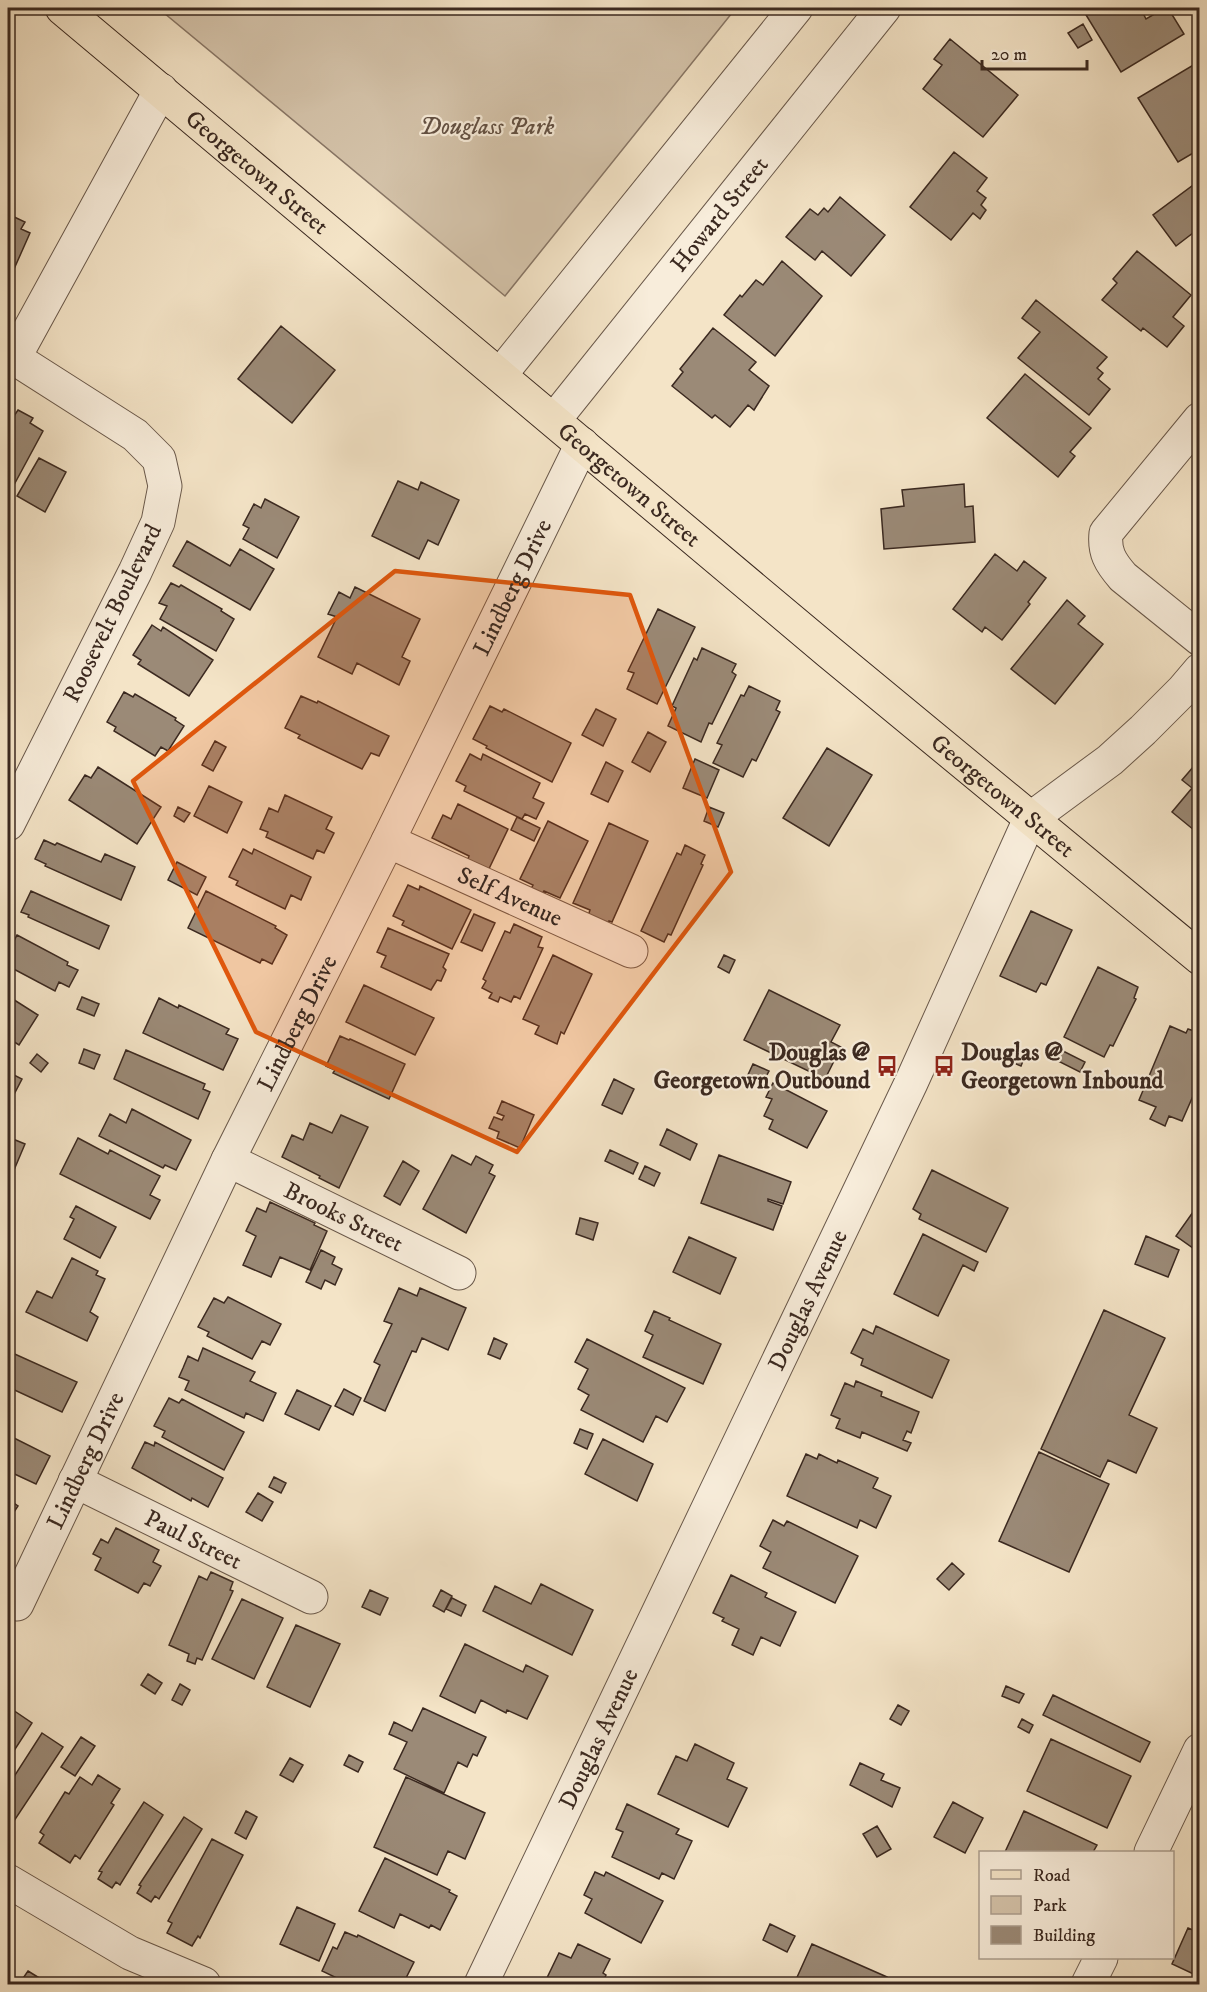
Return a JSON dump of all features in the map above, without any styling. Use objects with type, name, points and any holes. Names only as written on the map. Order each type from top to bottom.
[{"type":"main road","name":"Georgetown Street","points":[[62,8],[1030,819],[1200,958]]},
{"type":"street","points":[[500,375],[796,8]]},
{"type":"street","name":"Howard Street","points":[[554,420],[884,8]]},
{"type":"street","name":"Roosevelt Boulevard","points":[[8,824],[149,542],[158,522],[165,486],[159,459],[135,435],[11,356],[161,90]]},
{"type":"street","points":[[1200,419],[1106,532],[1105,546],[1113,566],[1123,577],[1200,639]]},
{"type":"street","name":"Lindberg Drive","points":[[17,1604],[228,1160],[388,841],[582,444]]},
{"type":"street","name":"Douglas Avenue","points":[[481,1984],[911,1083],[1030,819],[1110,760],[1183,690],[1200,670]]},
{"type":"street","name":"Self Avenue","points":[[388,841],[631,951]]},
{"type":"street","name":"Brooks Street","points":[[228,1160],[459,1273]]},
{"type":"street","name":"Paul Street","points":[[75,1481],[311,1597]]},
{"type":"street","points":[[1151,1851],[1200,1750]]},
{"type":"street","points":[[8,1881],[130,1953],[204,1984]]},
{"type":"street","points":[[1088,1984],[1100,1959]]},
{"type":"highlighted area","points":[[395,571],[630,595],[731,872],[517,1152],[256,1032],[133,781]]},
{"type":"green space","name":"Douglass Park","points":[[158,8],[736,8],[505,296]]},
{"type":"building","points":[[1087,8],[1155,8],[1144,15],[1146,19],[1168,8],[1184,34],[1121,72],[1083,10]]},
{"type":"building","points":[[1083,24],[1092,40],[1078,48],[1068,33]]},
{"type":"building","points":[[950,39],[1018,95],[983,137],[923,89],[942,65],[934,59]]},
{"type":"building","points":[[1195,64],[1200,72],[1200,149],[1178,162],[1138,98]]},
{"type":"building","points":[[954,152],[987,178],[977,191],[986,198],[981,205],[986,210],[980,219],[973,213],[951,240],[910,207]]},
{"type":"building","points":[[1200,180],[1200,241],[1193,233],[1176,246],[1153,215]]},
{"type":"building","points":[[840,197],[885,235],[851,276],[822,251],[815,260],[786,237],[810,209],[818,215],[824,208],[828,212]]},
{"type":"building","points":[[8,214],[25,222],[21,229],[30,233],[10,278],[8,277]]},
{"type":"building","points":[[1137,251],[1191,295],[1173,317],[1184,326],[1167,347],[1143,328],[1141,331],[1102,300],[1117,283],[1113,279]]},
{"type":"building","points":[[782,261],[822,296],[775,356],[724,315],[756,280],[763,285]]},
{"type":"building","points":[[1036,300],[1107,357],[1097,368],[1103,373],[1098,379],[1110,389],[1089,415],[1018,358],[1040,332],[1022,318]]},
{"type":"building","points":[[281,326],[335,370],[292,423],[238,379]]},
{"type":"building","points":[[713,328],[756,362],[749,370],[769,386],[754,410],[748,405],[730,427],[715,415],[712,418],[672,386],[683,372],[680,369]]},
{"type":"building","points":[[1025,374],[1091,428],[1070,452],[1075,456],[1058,477],[987,418]]},
{"type":"building","points":[[18,410],[33,418],[30,423],[43,431],[8,496],[8,413],[14,416]]},
{"type":"building","points":[[39,458],[66,472],[45,512],[17,496]]},
{"type":"building","points":[[398,481],[418,490],[421,482],[459,500],[438,545],[428,540],[419,559],[372,536]]},
{"type":"building","points":[[964,484],[965,507],[973,506],[975,542],[884,549],[881,509],[904,506],[902,490]]},
{"type":"building","points":[[265,499],[299,517],[277,558],[243,539],[249,528],[243,525],[254,504],[261,508]]},
{"type":"building","points":[[187,541],[230,566],[240,549],[274,569],[250,610],[173,566]]},
{"type":"building","points":[[995,554],[1017,571],[1024,561],[1046,578],[1028,602],[1030,604],[1002,640],[985,627],[982,632],[953,609]]},
{"type":"building","points":[[171,583],[179,587],[181,585],[222,609],[221,611],[234,619],[216,651],[160,619],[167,606],[159,603]]},
{"type":"building","points":[[355,587],[420,619],[402,657],[410,661],[399,685],[357,663],[352,674],[318,657],[337,617],[328,614],[339,592],[350,598]]},
{"type":"building","points":[[1067,600],[1085,616],[1078,624],[1103,644],[1055,704],[1011,669]]},
{"type":"building","points":[[658,609],[695,627],[657,704],[627,689],[634,673],[628,671]]},
{"type":"building","points":[[152,625],[161,631],[163,627],[213,660],[189,696],[138,664],[141,660],[133,655]]},
{"type":"building","points":[[702,648],[736,664],[732,672],[736,675],[701,742],[668,726],[676,708],[672,706],[694,658],[697,660]]},
{"type":"building","points":[[749,686],[780,701],[776,710],[780,712],[756,761],[752,759],[743,777],[713,763],[722,745],[717,743],[741,695],[744,696]]},
{"type":"building","points":[[124,692],[133,697],[135,694],[176,718],[175,720],[184,726],[168,751],[161,747],[155,756],[114,731],[116,727],[107,722]]},
{"type":"building","points":[[301,696],[317,703],[318,701],[389,736],[379,756],[371,753],[362,769],[298,738],[300,735],[285,728]]},
{"type":"building","points":[[490,706],[502,712],[504,709],[571,743],[552,782],[473,739]]},
{"type":"building","points":[[596,709],[616,719],[603,746],[582,735]]},
{"type":"building","points":[[648,732],[666,742],[650,772],[632,762]]},
{"type":"building","points":[[215,741],[226,747],[213,771],[202,765]]},
{"type":"building","points":[[827,748],[872,775],[829,846],[783,818]]},
{"type":"building","points":[[470,754],[481,760],[483,754],[540,783],[533,798],[544,803],[536,819],[525,814],[522,819],[464,791],[466,786],[456,781]]},
{"type":"building","points":[[695,759],[719,770],[707,798],[683,788]]},
{"type":"building","points":[[1200,759],[1200,835],[1172,812],[1192,788],[1182,780]]},
{"type":"building","points":[[606,762],[623,771],[608,802],[591,794]]},
{"type":"building","points":[[98,767],[161,807],[137,844],[69,800],[85,775],[91,778]]},
{"type":"building","points":[[209,786],[242,802],[227,833],[194,816]]},
{"type":"building","points":[[285,795],[332,817],[326,829],[334,833],[324,853],[317,850],[313,859],[266,837],[268,832],[260,829],[269,808],[278,812]]},
{"type":"building","points":[[458,804],[508,829],[486,875],[466,865],[469,856],[432,838],[443,815],[451,819]]},
{"type":"building","points":[[178,807],[190,813],[184,822],[174,816]]},
{"type":"building","points":[[709,807],[724,813],[718,827],[704,821]]},
{"type":"building","points":[[517,817],[540,828],[534,841],[511,830]]},
{"type":"building","points":[[548,821],[588,841],[560,898],[544,891],[542,894],[531,889],[533,885],[520,879]]},
{"type":"building","points":[[609,823],[648,841],[612,922],[609,921],[606,927],[587,919],[590,910],[573,903]]},
{"type":"building","points":[[44,840],[55,845],[57,843],[101,862],[105,854],[135,867],[121,900],[45,866],[46,864],[35,859]]},
{"type":"building","points":[[685,845],[705,855],[701,864],[703,865],[671,935],[668,934],[664,942],[641,931],[677,853],[681,855]]},
{"type":"building","points":[[243,849],[252,854],[254,849],[311,877],[301,900],[291,895],[285,909],[236,885],[238,881],[229,877]]},
{"type":"building","points":[[177,862],[206,877],[197,895],[168,880]]},
{"type":"building","points":[[408,885],[419,890],[420,886],[471,910],[452,949],[402,925],[404,921],[393,916]]},
{"type":"building","points":[[31,891],[109,926],[99,949],[21,912]]},
{"type":"building","points":[[206,891],[276,926],[275,928],[287,935],[272,964],[262,959],[260,963],[188,928]]},
{"type":"building","points":[[1031,911],[1072,930],[1046,985],[1041,983],[1036,992],[1000,976]]},
{"type":"building","points":[[474,914],[495,923],[482,951],[461,942]]},
{"type":"building","points":[[514,924],[542,937],[538,947],[543,948],[520,999],[514,996],[511,1002],[500,997],[498,1002],[489,998],[492,993],[482,988],[486,981],[483,979],[505,931],[510,933]]},
{"type":"building","points":[[388,928],[449,954],[443,967],[446,970],[441,981],[437,980],[431,990],[381,967],[386,956],[377,952]]},
{"type":"building","points":[[17,935],[68,962],[67,965],[78,970],[69,987],[59,982],[55,991],[8,966],[8,953]]},
{"type":"building","points":[[553,955],[592,974],[557,1044],[535,1034],[539,1026],[523,1019]]},
{"type":"building","points":[[724,955],[735,960],[729,973],[718,967]]},
{"type":"building","points":[[1098,967],[1138,987],[1134,998],[1136,999],[1113,1046],[1110,1045],[1104,1057],[1064,1037]]},
{"type":"building","points":[[364,985],[434,1018],[415,1055],[346,1022]]},
{"type":"building","points":[[769,990],[840,1025],[831,1042],[841,1047],[825,1079],[744,1040]]},
{"type":"building","points":[[8,996],[38,1015],[19,1045],[8,1038]]},
{"type":"building","points":[[82,997],[99,1004],[94,1016],[77,1009]]},
{"type":"building","points":[[159,998],[229,1029],[226,1034],[238,1039],[223,1070],[143,1033]]},
{"type":"building","points":[[1170,1026],[1186,1033],[1188,1029],[1200,1033],[1200,1080],[1182,1121],[1169,1116],[1165,1126],[1150,1119],[1156,1107],[1139,1100]]},
{"type":"building","points":[[340,1036],[405,1064],[389,1099],[333,1073],[335,1070],[326,1066]]},
{"type":"building","points":[[84,1049],[100,1055],[94,1069],[79,1063]]},
{"type":"building","points":[[126,1050],[205,1084],[203,1089],[210,1092],[198,1119],[114,1079]]},
{"type":"building","points":[[1009,1050],[1025,1056],[1021,1066],[1006,1060]]},
{"type":"building","points":[[1061,1050],[1085,1062],[1080,1072],[1056,1060]]},
{"type":"building","points":[[37,1054],[48,1063],[41,1072],[30,1063]]},
{"type":"building","points":[[753,1064],[769,1071],[762,1084],[747,1077]]},
{"type":"building","points":[[8,1072],[22,1079],[8,1106]]},
{"type":"building","points":[[614,1079],[634,1089],[622,1114],[602,1105]]},
{"type":"building","points":[[773,1083],[827,1111],[807,1148],[769,1129],[773,1120],[764,1116],[772,1099],[766,1097]]},
{"type":"building","points":[[502,1101],[534,1115],[520,1148],[497,1138],[499,1132],[489,1128],[494,1117],[502,1120],[504,1116],[497,1113]]},
{"type":"building","points":[[132,1109],[191,1140],[176,1170],[165,1165],[163,1168],[99,1136],[110,1114],[126,1123]]},
{"type":"building","points":[[341,1115],[368,1127],[339,1188],[282,1157],[292,1135],[303,1140],[310,1123],[332,1133]]},
{"type":"building","points":[[667,1129],[697,1144],[690,1160],[660,1145]]},
{"type":"building","points":[[8,1137],[25,1144],[14,1170],[8,1167]]},
{"type":"building","points":[[78,1138],[108,1154],[110,1150],[160,1176],[150,1195],[160,1200],[150,1219],[60,1174]]},
{"type":"building","points":[[610,1150],[638,1163],[633,1174],[605,1161]]},
{"type":"building","points":[[452,1155],[471,1165],[476,1156],[493,1165],[489,1173],[495,1176],[466,1233],[423,1209]]},
{"type":"building","points":[[719,1155],[791,1182],[783,1204],[768,1199],[782,1206],[773,1230],[701,1203]]},
{"type":"building","points":[[403,1161],[419,1171],[400,1205],[384,1196]]},
{"type":"building","points":[[645,1166],[660,1173],[654,1186],[639,1179]]},
{"type":"building","points":[[932,1170],[1008,1208],[986,1252],[919,1219],[921,1214],[913,1209]]},
{"type":"building","points":[[270,1202],[327,1231],[310,1270],[280,1257],[271,1277],[243,1265],[256,1236],[246,1231],[257,1208],[266,1212]]},
{"type":"building","points":[[1198,1205],[1200,1206],[1200,1253],[1176,1236]]},
{"type":"building","points":[[76,1206],[116,1227],[100,1258],[64,1239],[74,1219],[70,1217]]},
{"type":"building","points":[[580,1218],[598,1223],[593,1240],[576,1234]]},
{"type":"building","points":[[923,1234],[978,1262],[974,1271],[963,1265],[938,1316],[894,1294]]},
{"type":"building","points":[[1146,1236],[1179,1250],[1168,1277],[1135,1264]]},
{"type":"building","points":[[689,1237],[736,1258],[720,1294],[673,1272]]},
{"type":"building","points":[[321,1250],[335,1257],[332,1264],[342,1269],[335,1285],[325,1280],[321,1289],[306,1282]]},
{"type":"building","points":[[72,1258],[98,1271],[96,1275],[105,1279],[90,1312],[98,1317],[87,1341],[26,1312],[37,1291],[52,1298]]},
{"type":"building","points":[[399,1288],[417,1296],[420,1288],[466,1308],[448,1350],[422,1338],[416,1352],[412,1351],[385,1411],[364,1401],[380,1365],[374,1362],[392,1324],[384,1321]]},
{"type":"building","points":[[228,1297],[281,1324],[270,1345],[262,1341],[252,1359],[207,1336],[209,1332],[198,1327],[214,1298],[224,1303]]},
{"type":"building","points":[[1104,1310],[1165,1338],[1129,1415],[1157,1428],[1136,1473],[1108,1460],[1100,1477],[1041,1449]]},
{"type":"building","points":[[654,1311],[721,1344],[703,1384],[643,1357],[653,1335],[645,1331]]},
{"type":"building","points":[[876,1326],[949,1360],[932,1398],[861,1365],[863,1359],[851,1353],[863,1329],[873,1334]]},
{"type":"building","points":[[494,1338],[507,1344],[500,1359],[488,1354]]},
{"type":"building","points":[[587,1339],[685,1388],[667,1422],[656,1416],[643,1442],[581,1410],[589,1395],[578,1389],[588,1369],[575,1362]]},
{"type":"building","points":[[203,1348],[255,1372],[250,1381],[276,1393],[263,1421],[246,1413],[244,1418],[185,1390],[189,1381],[179,1377],[188,1356],[198,1361]]},
{"type":"building","points":[[8,1351],[77,1382],[62,1412],[8,1387]]},
{"type":"building","points":[[856,1381],[882,1392],[881,1396],[919,1412],[911,1433],[907,1431],[903,1440],[911,1443],[907,1451],[862,1432],[860,1438],[836,1428],[840,1419],[831,1415],[845,1383],[854,1387]]},
{"type":"building","points":[[344,1389],[361,1398],[353,1415],[335,1406]]},
{"type":"building","points":[[297,1390],[331,1406],[319,1430],[285,1414]]},
{"type":"building","points":[[169,1398],[179,1403],[182,1399],[244,1432],[224,1470],[162,1437],[165,1431],[154,1426]]},
{"type":"building","points":[[580,1429],[593,1434],[587,1449],[574,1443]]},
{"type":"building","points":[[8,1435],[50,1456],[36,1484],[8,1471]]},
{"type":"building","points":[[603,1439],[653,1464],[637,1501],[585,1474]]},
{"type":"building","points":[[145,1442],[154,1446],[155,1442],[223,1478],[208,1507],[192,1498],[191,1501],[132,1468]]},
{"type":"building","points":[[1039,1452],[1109,1484],[1069,1572],[999,1541]]},
{"type":"building","points":[[806,1454],[817,1459],[819,1454],[837,1463],[838,1460],[878,1478],[873,1488],[891,1496],[876,1528],[860,1520],[857,1528],[787,1496]]},
{"type":"building","points":[[274,1477],[286,1483],[281,1493],[269,1487]]},
{"type":"building","points":[[258,1493],[273,1502],[262,1521],[246,1512]]},
{"type":"building","points":[[8,1499],[18,1506],[10,1518],[14,1521],[8,1532]]},
{"type":"building","points":[[773,1520],[784,1526],[787,1521],[858,1556],[835,1603],[763,1568],[771,1552],[760,1546]]},
{"type":"building","points":[[116,1528],[159,1550],[153,1562],[161,1566],[150,1586],[144,1583],[138,1593],[95,1570],[101,1558],[93,1554],[101,1539],[108,1543]]},
{"type":"building","points":[[952,1563],[964,1574],[949,1590],[937,1579]]},
{"type":"building","points":[[211,1572],[233,1582],[230,1590],[233,1591],[202,1660],[197,1658],[195,1664],[187,1661],[189,1654],[169,1645],[199,1576],[207,1580]]},
{"type":"building","points":[[731,1575],[767,1593],[765,1597],[796,1612],[780,1646],[761,1637],[753,1655],[732,1645],[739,1629],[722,1621],[724,1618],[713,1613]]},
{"type":"building","points":[[541,1584],[593,1610],[572,1655],[483,1611],[495,1586],[531,1604]]},
{"type":"building","points":[[370,1590],[388,1598],[380,1615],[362,1607]]},
{"type":"building","points":[[441,1590],[452,1596],[444,1612],[433,1606]]},
{"type":"building","points":[[452,1598],[466,1605],[461,1616],[446,1609]]},
{"type":"building","points":[[242,1599],[283,1618],[254,1679],[212,1659]]},
{"type":"building","points":[[296,1625],[340,1644],[310,1707],[267,1687]]},
{"type":"building","points":[[465,1644],[523,1672],[526,1665],[548,1676],[527,1719],[507,1710],[506,1713],[481,1700],[475,1713],[440,1696]]},
{"type":"building","points":[[148,1674],[162,1683],[155,1694],[141,1685]]},
{"type":"building","points":[[180,1684],[190,1690],[182,1705],[172,1700]]},
{"type":"building","points":[[1006,1686],[1024,1694],[1019,1703],[1002,1696]]},
{"type":"building","points":[[1053,1695],[1150,1742],[1140,1762],[1043,1715]]},
{"type":"building","points":[[898,1705],[909,1711],[901,1725],[890,1719]]},
{"type":"building","points":[[10,1708],[32,1723],[8,1760],[8,1711]]},
{"type":"building","points":[[423,1708],[486,1737],[477,1756],[473,1754],[467,1767],[458,1762],[444,1793],[394,1769],[407,1742],[389,1734],[394,1722],[412,1731]]},
{"type":"building","points":[[1022,1719],[1033,1725],[1029,1733],[1018,1727]]},
{"type":"building","points":[[42,1733],[63,1747],[12,1824],[8,1821],[8,1786]]},
{"type":"building","points":[[81,1737],[95,1746],[75,1776],[61,1767]]},
{"type":"building","points":[[1051,1739],[1131,1776],[1107,1828],[1027,1791]]},
{"type":"building","points":[[695,1744],[734,1763],[727,1779],[747,1788],[728,1827],[658,1794],[676,1756],[687,1761]]},
{"type":"building","points":[[349,1755],[363,1762],[358,1772],[344,1765]]},
{"type":"building","points":[[290,1758],[303,1765],[293,1782],[280,1775]]},
{"type":"building","points":[[860,1763],[884,1774],[881,1780],[900,1788],[892,1807],[850,1785]]},
{"type":"building","points":[[98,1775],[120,1789],[111,1803],[114,1805],[80,1859],[75,1855],[70,1863],[39,1843],[44,1835],[40,1832],[65,1792],[69,1794],[80,1777],[92,1785]]},
{"type":"building","points":[[406,1777],[485,1813],[465,1859],[448,1851],[437,1875],[374,1847]]},
{"type":"building","points":[[144,1802],[163,1815],[120,1885],[116,1882],[112,1888],[98,1879],[102,1872],[99,1871]]},
{"type":"building","points":[[953,1802],[983,1818],[965,1853],[934,1837]]},
{"type":"building","points":[[627,1804],[679,1829],[676,1834],[692,1841],[674,1879],[662,1873],[659,1879],[612,1857],[623,1832],[616,1829]]},
{"type":"building","points":[[246,1811],[257,1817],[246,1839],[235,1833]]},
{"type":"building","points":[[1024,1811],[1097,1845],[1094,1851],[1005,1851]]},
{"type":"building","points":[[184,1817],[202,1829],[159,1899],[155,1896],[151,1902],[137,1893],[141,1886],[139,1885]]},
{"type":"building","points":[[877,1826],[891,1849],[877,1857],[863,1834]]},
{"type":"building","points":[[212,1839],[243,1855],[200,1938],[198,1936],[192,1946],[167,1933],[172,1923],[168,1921]]},
{"type":"building","points":[[385,1858],[450,1890],[449,1892],[457,1896],[440,1930],[431,1925],[429,1928],[400,1914],[394,1928],[359,1911]]},
{"type":"building","points":[[595,1872],[604,1876],[606,1872],[663,1901],[641,1943],[585,1913],[592,1899],[584,1895]]},
{"type":"building","points":[[297,1907],[335,1924],[319,1961],[280,1944]]},
{"type":"building","points":[[770,1924],[795,1936],[787,1952],[763,1940]]},
{"type":"building","points":[[1188,1928],[1200,1933],[1200,1977],[1172,1964]]},
{"type":"building","points":[[345,1932],[357,1937],[358,1935],[414,1962],[403,1984],[338,1984],[341,1980],[322,1971],[333,1947],[337,1949]]},
{"type":"building","points":[[578,1944],[610,1959],[603,1973],[606,1975],[602,1984],[544,1984],[559,1953],[571,1958]]},
{"type":"building","points":[[812,1944],[887,1977],[884,1984],[794,1984]]},
{"type":"building","points":[[28,1971],[41,1979],[37,1984],[19,1984]]},
{"type":"place","name":"Douglas @ Georgetown Outbound","points":[[887,1066]]},
{"type":"place","name":"Douglas @ Georgetown Inbound","points":[[944,1066]]}]
